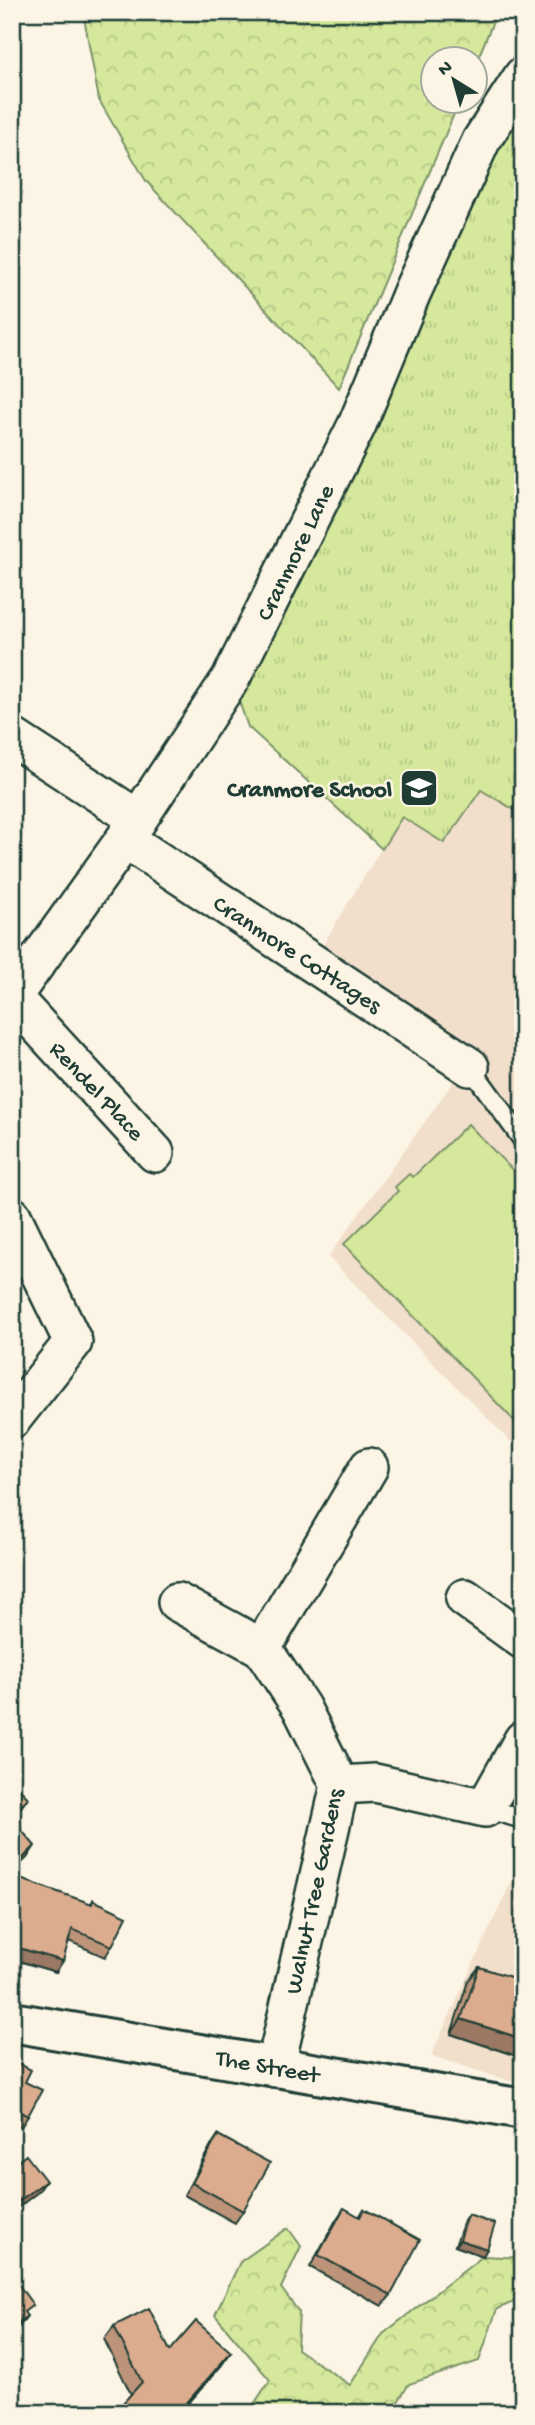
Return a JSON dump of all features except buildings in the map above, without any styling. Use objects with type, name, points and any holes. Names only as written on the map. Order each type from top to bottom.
[{"type":"street","name":"Cranmore Lane","points":[[12,997],[132,829],[231,678],[357,425],[412,292],[481,141],[523,76]]},
{"type":"street","name":"Cranmore Cottages","points":[[12,737],[132,829],[470,1067]]},
{"type":"street","name":"Rendel Place","points":[[12,997],[155,1153]]},
{"type":"street","points":[[12,1216],[73,1342],[12,1419]]},
{"type":"street","points":[[262,1648],[369,1467]]},
{"type":"street","points":[[465,1598],[523,1640]]},
{"type":"street","name":"Walnut Tree Gardens","points":[[177,1602],[262,1648],[301,1707],[340,1785],[275,2068]]},
{"type":"street","points":[[340,1785],[375,1783],[485,1808],[523,1740]]},
{"type":"street","name":"The Street","points":[[12,2022],[523,2109]]},
{"type":"lane","points":[[470,1067],[523,1140]]},
{"type":"lane","points":[[485,1808],[523,1819]]},
{"type":"shaded area","name":"Cranmore School","points":[[523,76],[523,1454],[328,1257],[474,1053],[319,951],[381,849],[248,727]]},
{"type":"shaded area","points":[[523,1856],[523,2085],[431,2056]]},
{"type":"green space","points":[[83,12],[497,12],[483,46],[420,46],[420,116],[453,116],[339,388],[146,181],[99,100]]},
{"type":"green space","name":"Cranmore School","points":[[523,76],[523,815],[481,790],[444,843],[402,817],[382,849],[248,727],[231,678]]},
{"type":"green space","points":[[468,1124],[523,1181],[523,1430],[344,1244],[398,1191],[395,1187],[409,1174],[413,1177]]},
{"type":"green space","points":[[288,2228],[301,2246],[281,2288],[299,2312],[297,2349],[350,2385],[383,2334],[483,2256],[523,2258],[523,2298],[497,2309],[479,2361],[409,2384],[391,2413],[248,2413],[270,2380],[215,2315],[240,2262]]},
{"type":"place","name":"Cranmore School","points":[[419,788]]}]
